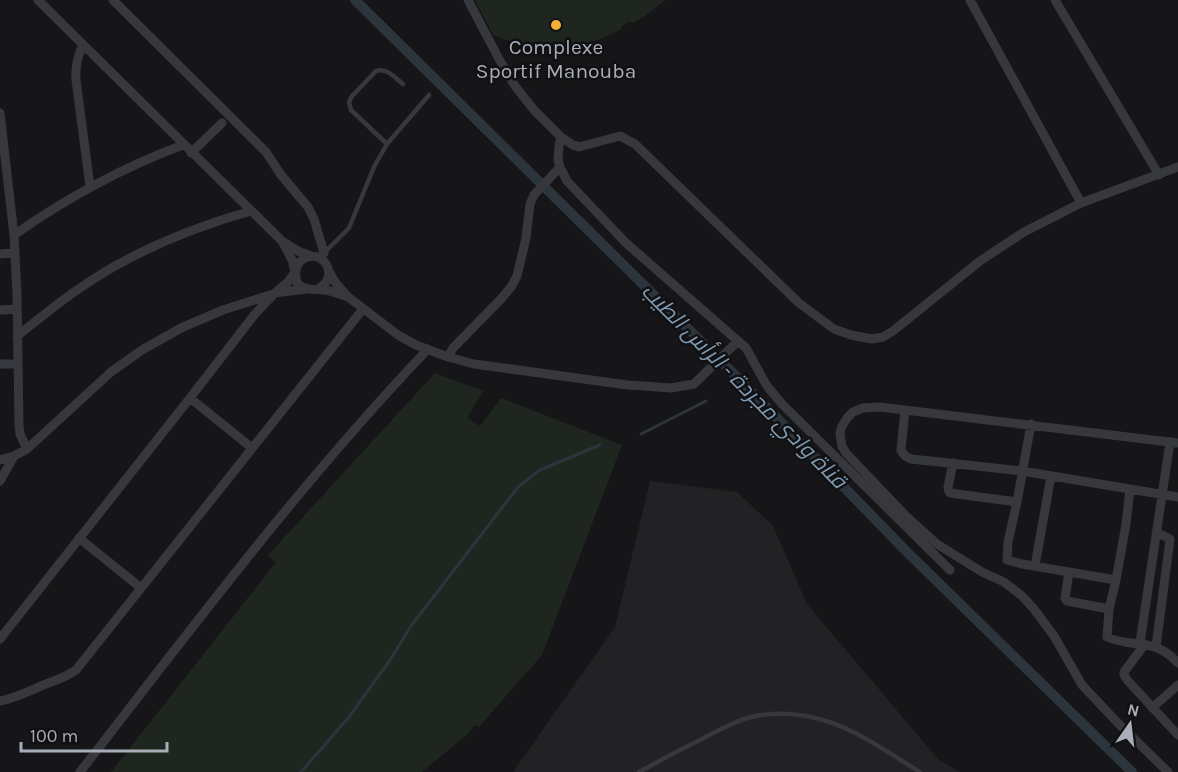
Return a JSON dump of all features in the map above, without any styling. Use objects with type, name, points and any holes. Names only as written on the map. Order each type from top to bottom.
[{"type":"street","points":[[38,0],[282,241],[298,251],[318,256],[326,263],[335,282],[348,297],[398,335],[416,345],[474,364],[628,385],[671,388],[694,384],[735,344]]},
{"type":"street","points":[[113,0],[266,152],[281,175],[308,207],[314,219],[318,256]]},
{"type":"street","points":[[468,0],[515,86],[534,110],[561,137],[579,147],[620,136],[635,144],[799,303],[834,329],[851,335],[872,339],[883,337],[980,261],[1024,232],[1081,203],[1178,167]]},
{"type":"street","points":[[970,0],[1081,203]]},
{"type":"street","points":[[1055,0],[1159,174]]},
{"type":"street","points":[[83,45],[76,62],[76,80],[90,186]]},
{"type":"street","points":[[0,113],[5,198],[14,236],[19,425],[20,434],[27,448]]},
{"type":"street","points":[[192,153],[222,123]]},
{"type":"street","points":[[448,357],[453,348],[501,299],[517,276],[526,238],[530,204],[534,195],[556,170],[561,137]]},
{"type":"street","points":[[14,236],[90,186],[124,169],[183,145]]},
{"type":"street","points":[[556,170],[626,243],[735,344],[746,348],[767,386],[782,404],[950,570]]},
{"type":"street","points":[[17,336],[84,285],[115,266],[181,234],[251,211]]},
{"type":"street","points":[[282,241],[292,260],[298,283],[313,291],[330,291],[348,297]]},
{"type":"street","points":[[0,254],[15,253]]},
{"type":"street","points":[[0,639],[255,314],[288,282],[300,261],[318,256]]},
{"type":"street","points":[[318,290],[327,283],[330,273]]},
{"type":"street","points":[[0,460],[14,456],[27,448],[111,372],[142,350],[182,327],[223,310],[275,293],[306,289]]},
{"type":"street","points":[[0,310],[17,309]]},
{"type":"street","points":[[0,701],[27,693],[76,670],[363,309]]},
{"type":"street","points":[[80,772],[255,549],[384,395],[428,350]]},
{"type":"street","points":[[0,364],[18,364]]},
{"type":"street","points":[[190,398],[252,448]]},
{"type":"street","points":[[1168,772],[1082,685],[1049,629],[1022,596],[1004,582],[982,572],[937,544],[906,516],[846,453],[841,441],[841,428],[847,418],[853,412],[863,408],[880,407],[1174,442],[1161,495],[1142,644],[1124,675],[1178,735]]},
{"type":"street","points":[[905,410],[901,446],[902,453],[911,459],[1022,471],[1178,497]]},
{"type":"street","points":[[1031,424],[1006,557],[1008,561],[1116,580]]},
{"type":"street","points":[[0,481],[14,456]]},
{"type":"street","points":[[953,463],[948,487],[950,493],[1017,502]]},
{"type":"street","points":[[1035,566],[1051,476]]},
{"type":"street","points":[[1130,489],[1126,524],[1109,609],[1107,637],[1156,647],[1168,653],[1178,663]]},
{"type":"street","points":[[1156,532],[1174,539],[1156,647]]},
{"type":"street","points":[[79,538],[141,588]]},
{"type":"street","points":[[1069,572],[1065,598],[1067,601],[1109,609]]},
{"type":"street","points":[[1152,708],[1178,685]]},
{"type":"lane","points":[[387,144],[351,110],[349,102],[352,96],[379,69],[384,70],[403,84]]},
{"type":"lane","points":[[318,256],[349,228],[374,167],[387,144],[429,95]]},
{"type":"lane","points":[[639,772],[719,729],[755,716],[775,714],[813,717],[832,723],[854,732],[920,772]]},
{"type":"shaded area","name":"Complexe Sportif Manouba","points":[[475,0],[665,0],[645,16],[632,23],[629,22],[621,29],[601,39],[568,47],[545,48],[524,45],[493,35]]},
{"type":"shaded area","points":[[435,373],[483,391],[467,418],[480,426],[501,398],[622,445],[542,655],[479,727],[475,725],[469,733],[422,772],[111,772],[276,562],[268,555]]},
{"type":"shaded area","points":[[650,481],[737,492],[773,526],[807,604],[938,759],[960,772],[513,772],[615,627]]},
{"type":"waterway","name":"قناة وادي مجردة - الرأس الطيب","points":[[355,0],[740,380],[906,551],[1132,772]]},
{"type":"waterway","points":[[641,434],[706,401]]},
{"type":"waterway","points":[[301,772],[349,717],[411,626],[518,487],[540,470],[600,445]]},
{"type":"place","name":"Complexe Sportif Manouba","points":[[556,25]]}]
